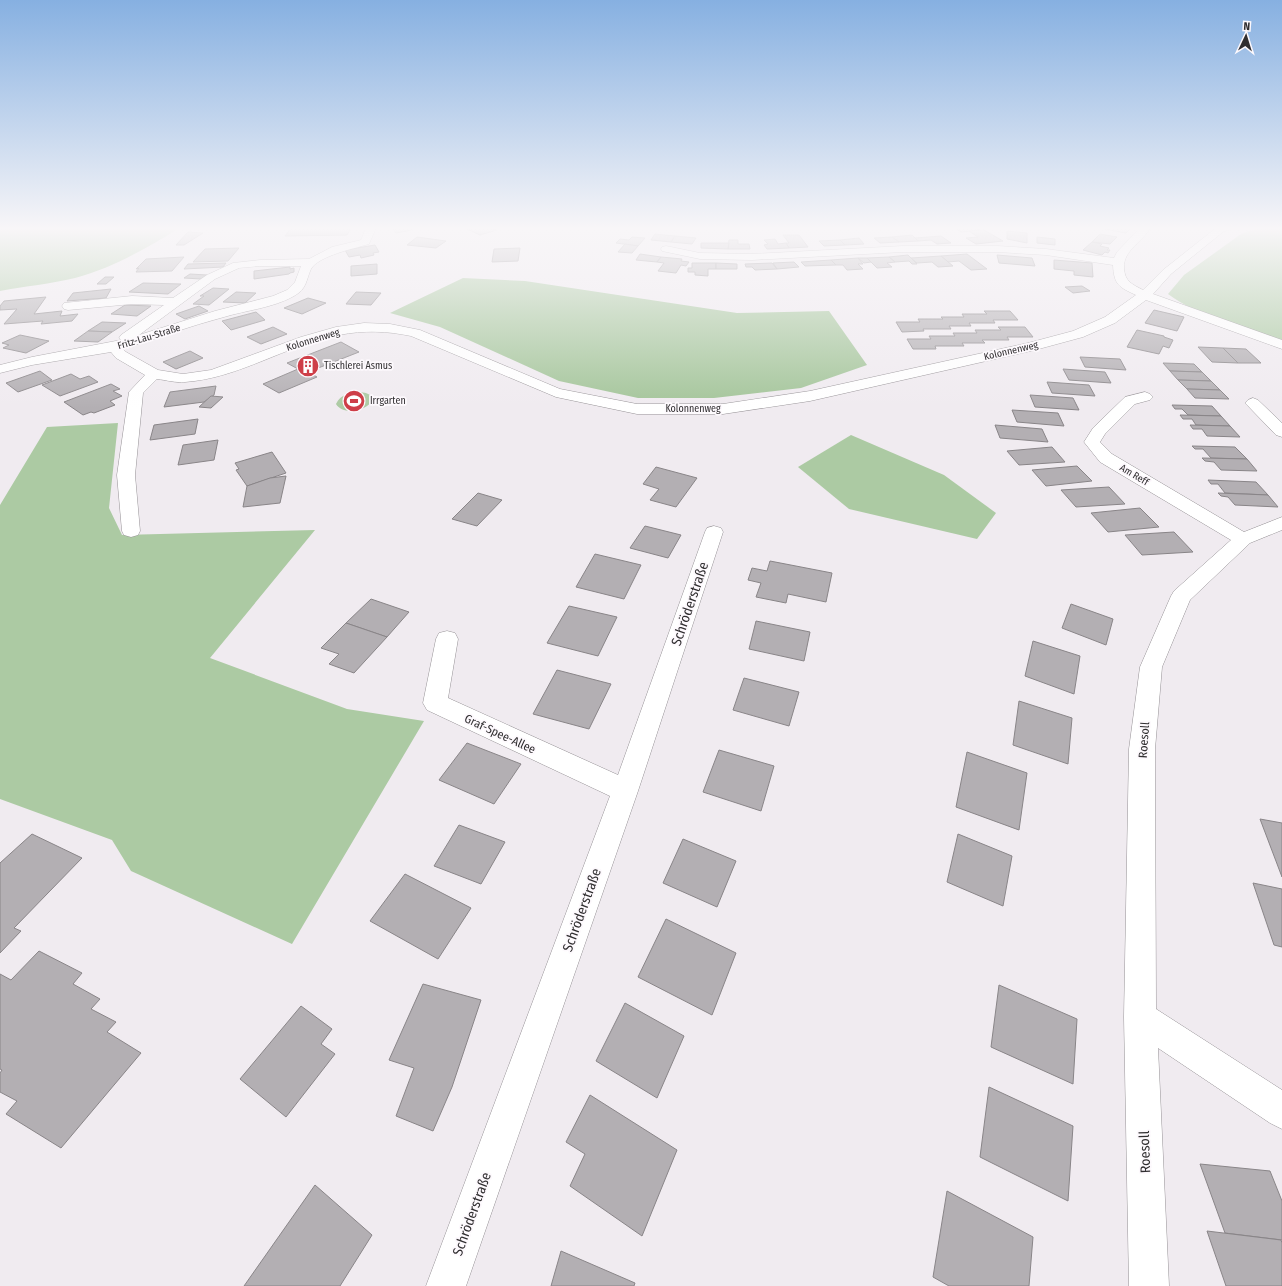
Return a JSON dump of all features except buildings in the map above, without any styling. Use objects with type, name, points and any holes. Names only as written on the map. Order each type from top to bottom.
[{"type":"street","points":[[114,347],[196,288]]},
{"type":"street","name":"Fritz-Lau-Straße","points":[[0,369],[32,361],[114,347],[219,314],[277,299],[295,288]]},
{"type":"street","points":[[1131,288],[1145,295],[1282,345]]},
{"type":"street","name":"Kolonnenweg","points":[[114,347],[120,355],[154,374],[182,378],[213,374],[336,331],[364,327],[390,328],[415,333],[556,393],[637,408],[723,409],[810,396],[1030,347],[1078,334],[1110,320],[1145,295],[1151,288]]},
{"type":"street","points":[[68,306],[132,300],[176,302]]},
{"type":"street","points":[[131,531],[126,475],[136,392],[154,374]]},
{"type":"street","name":"Am Reff","points":[[1145,397],[1130,400],[1098,431],[1092,442],[1106,458],[1243,539]]},
{"type":"street","points":[[1253,403],[1282,432]]},
{"type":"street","name":"Roesoll","points":[[1149,1286],[1140,1017],[1142,749],[1151,667],[1181,596],[1243,539],[1282,523]]},
{"type":"street","name":"Schröderstraße","points":[[446,1286],[625,791],[714,532]]},
{"type":"street","name":"Graf-Spee-Allee","points":[[447,639],[434,703],[625,791]]},
{"type":"street","points":[[1140,1017],[1282,1111]]},
{"type":"green space","points":[[0,288],[18,288],[0,291]]},
{"type":"green space","points":[[442,288],[571,288],[737,313],[829,311],[867,365],[801,388],[714,398],[638,398],[559,381],[440,327],[390,313]]},
{"type":"green space","points":[[1173,288],[1282,288],[1282,341],[1238,327],[1194,310],[1168,294]]},
{"type":"green space","name":"Irrgarten","points":[[361,392],[370,395],[373,399],[366,407],[349,411],[339,408],[336,404],[343,396]]},
{"type":"green space","points":[[118,423],[109,508],[122,535],[315,530],[210,658],[347,709],[424,721],[292,944],[131,871],[112,840],[0,799],[0,505],[47,427]]},
{"type":"green space","points":[[851,435],[944,475],[996,513],[977,539],[849,509],[798,467]]},
{"type":"place","name":"Tischlerei Asmus","points":[[308,366]]},
{"type":"place","name":"Irrgarten","points":[[354,401]]}]
